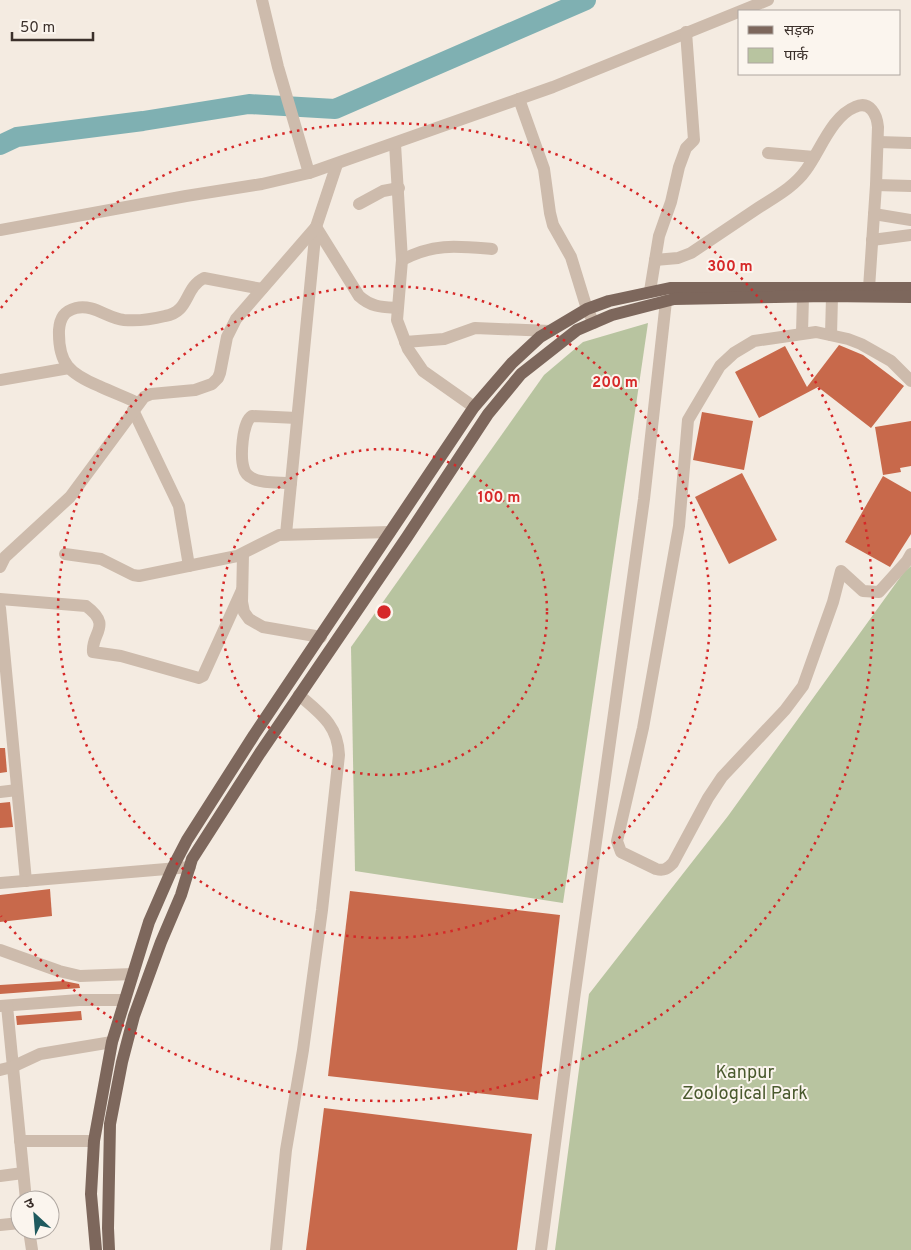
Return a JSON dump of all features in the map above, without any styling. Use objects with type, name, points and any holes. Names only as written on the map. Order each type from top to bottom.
[{"type":"main road","points":[[96,1250],[91,1194],[94,1141],[112,1042],[149,922],[173,867],[192,832],[474,407],[512,363],[540,337],[587,309],[609,301],[670,288],[911,288]]},
{"type":"main road","points":[[109,1250],[110,1124],[122,1062],[134,1016],[192,859],[299,695],[488,414],[521,374],[578,330],[612,315],[674,299],[832,296],[911,297]]},
{"type":"street","points":[[262,0],[286,96],[309,173]]},
{"type":"street","points":[[742,10],[768,0]]},
{"type":"street","points":[[0,230],[262,184],[309,173],[520,99],[738,12]]},
{"type":"street","points":[[650,292],[659,236],[671,202],[678,166],[686,148],[694,140],[686,32]]},
{"type":"street","points":[[520,99],[544,169],[550,213],[554,225],[571,257],[587,309],[594,323]]},
{"type":"street","points":[[655,260],[678,258],[691,253],[788,188],[802,176],[828,133],[839,120],[850,109],[866,105],[873,110],[877,118],[878,142],[869,288]]},
{"type":"street","points":[[878,142],[911,143]]},
{"type":"street","points":[[395,144],[402,260],[397,320],[405,342],[415,361],[423,371],[474,407]]},
{"type":"street","points":[[768,153],[814,157]]},
{"type":"street","points":[[286,534],[316,227],[337,164]]},
{"type":"street","points":[[876,185],[911,186]]},
{"type":"street","points":[[359,204],[382,191],[399,188]]},
{"type":"street","points":[[874,214],[911,220]]},
{"type":"street","points":[[0,567],[5,558],[70,498],[144,397],[151,394],[195,390],[212,384],[218,378],[230,329],[236,319],[316,227]]},
{"type":"street","points":[[316,227],[359,296],[369,304],[377,307],[397,308]]},
{"type":"street","points":[[872,240],[911,235]]},
{"type":"street","points":[[402,260],[421,251],[438,246],[451,245],[492,249]]},
{"type":"street","points":[[189,566],[179,506],[136,407],[79,378],[70,368],[62,354],[60,340],[61,319],[66,312],[86,307],[123,320],[166,316],[179,311],[184,305],[192,287],[196,282],[204,278],[262,289]]},
{"type":"street","points":[[830,335],[832,296]]},
{"type":"street","points":[[802,333],[803,297]]},
{"type":"street","points":[[542,1250],[574,1000],[644,499],[666,301]]},
{"type":"street","points":[[405,342],[439,340],[475,328],[550,331]]},
{"type":"street","points":[[911,381],[891,361],[862,344],[816,332],[754,341],[734,353],[720,366],[688,420],[679,526],[643,728],[617,841],[621,852],[656,869],[668,869],[722,777],[785,710],[803,686],[833,602],[841,571],[863,591],[880,592],[911,554]]},
{"type":"street","points":[[0,380],[70,368]]},
{"type":"street","points":[[291,483],[256,480],[247,474],[243,462],[244,427],[248,418],[252,416],[297,418]]},
{"type":"street","points":[[65,554],[101,559],[133,575],[139,576],[243,554],[272,538],[286,534],[390,532]]},
{"type":"street","points":[[243,554],[242,602],[244,612],[249,620],[264,627],[321,637]]},
{"type":"street","points":[[0,599],[86,606],[94,612],[100,630],[93,652],[121,656],[199,678],[203,676],[242,590]]},
{"type":"street","points":[[0,608],[4,698],[17,790],[26,881]]},
{"type":"street","points":[[276,1250],[286,1150],[321,919],[339,755],[338,742],[333,729],[325,718],[299,695]]},
{"type":"street","points":[[0,792],[17,790]]},
{"type":"street","points":[[0,883],[190,867]]},
{"type":"street","points":[[0,950],[59,971],[80,976],[133,974]]},
{"type":"street","points":[[25,1190],[20,1141],[6,1068],[3,1006],[79,1000],[125,1000]]},
{"type":"street","points":[[6,1068],[40,1054],[112,1042]]},
{"type":"street","points":[[20,1141],[94,1141]]},
{"type":"street","points":[[0,1176],[23,1173]]},
{"type":"green space","points":[[648,323],[563,903],[355,871],[351,647],[544,375],[583,342]]},
{"type":"green space","name":"Kanpur Zoological Park","points":[[911,566],[911,1250],[555,1250],[589,994],[728,816],[904,572]]},
{"type":"building","points":[[839,345],[863,355],[904,386],[871,428],[818,387],[759,418],[735,372],[785,346],[807,387]]},
{"type":"building","points":[[702,412],[753,421],[744,470],[693,460]]},
{"type":"building","points":[[911,421],[911,466],[900,468],[901,472],[883,475],[875,427]]},
{"type":"building","points":[[742,473],[777,540],[729,564],[695,497]]},
{"type":"building","points":[[883,476],[911,492],[911,534],[890,567],[845,542]]},
{"type":"building","points":[[0,748],[5,748],[7,772],[0,773]]},
{"type":"building","points":[[10,802],[13,827],[0,828],[0,803]]},
{"type":"building","points":[[50,889],[52,916],[0,922],[0,895]]},
{"type":"building","points":[[350,891],[560,915],[538,1100],[328,1076]]},
{"type":"building","points":[[64,981],[79,984],[80,988],[0,994],[0,985]]},
{"type":"building","points":[[81,1011],[82,1020],[17,1025],[16,1016]]},
{"type":"building","points":[[324,1108],[532,1134],[517,1250],[306,1250]]},
{"type":"waterway","points":[[0,145],[17,137],[143,121],[249,104],[335,109],[586,0]]}]
